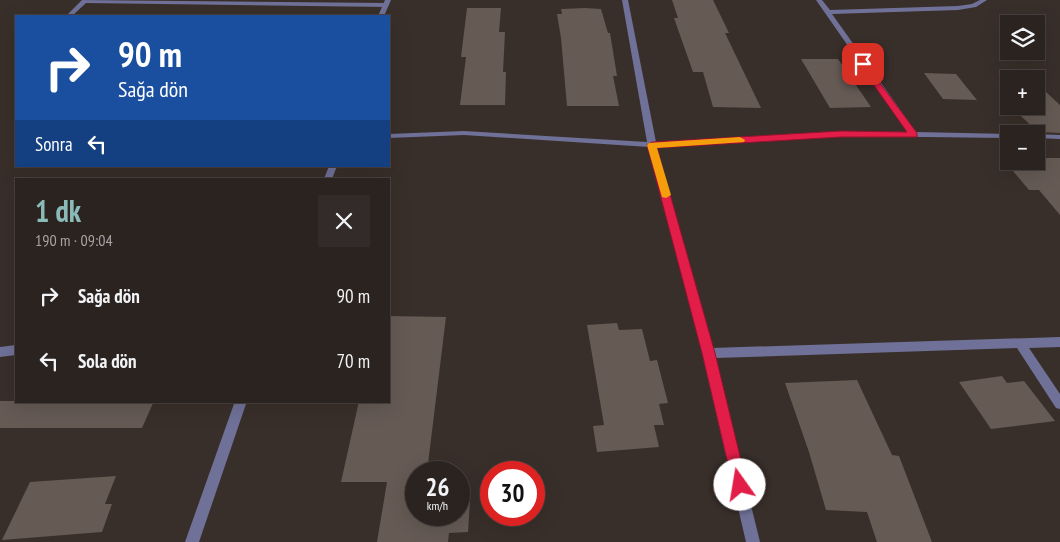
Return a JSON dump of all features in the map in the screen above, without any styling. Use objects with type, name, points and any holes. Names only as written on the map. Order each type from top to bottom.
[{"type":"street","points":[[625,0],[652,145],[708,353],[753,542]]},
{"type":"street","points":[[819,0],[914,135]]},
{"type":"street","points":[[828,12],[958,8],[974,6],[984,0]]},
{"type":"street","points":[[70,15],[85,1],[387,3],[382,15]]},
{"type":"street","points":[[390,136],[464,133],[652,145],[841,134],[1000,136]]},
{"type":"street","points":[[1045,137],[1060,138]]},
{"type":"street","points":[[708,353],[1060,342]]},
{"type":"street","points":[[1020,343],[1060,404]]},
{"type":"street","points":[[0,352],[15,350]]},
{"type":"street","points":[[192,542],[240,403]]},
{"type":"building","points":[[672,0],[713,0],[729,33],[725,33],[761,108],[713,107],[703,72],[693,72],[674,18],[678,18]]},
{"type":"building","points":[[467,8],[501,8],[499,32],[505,32],[503,72],[506,72],[505,105],[460,105],[466,57],[461,57]]},
{"type":"building","points":[[561,9],[601,9],[608,33],[610,33],[617,76],[613,76],[619,106],[567,106],[557,14],[562,14]]},
{"type":"building","points":[[801,59],[838,59],[871,107],[830,108]]},
{"type":"building","points":[[924,73],[956,74],[977,100],[943,99]]},
{"type":"building","points":[[1045,92],[1060,105],[1060,133],[1045,132],[1045,125],[1030,125],[1020,115],[1045,115]]},
{"type":"building","points":[[1045,158],[1060,158],[1060,215],[1039,190],[1029,190],[1012,170],[1045,170]]},
{"type":"building","points":[[390,316],[446,317],[428,461],[405,461],[405,526],[468,526],[468,532],[449,533],[448,542],[377,542],[387,482],[341,482],[359,403],[390,403]]},
{"type":"building","points":[[617,323],[619,330],[642,329],[650,361],[657,360],[668,403],[659,404],[664,425],[654,425],[659,447],[597,452],[593,426],[604,425],[587,325]]},
{"type":"building","points":[[1002,376],[1007,383],[1024,381],[1055,421],[991,429],[959,382]]},
{"type":"building","points":[[857,380],[892,455],[899,456],[932,542],[877,542],[867,512],[826,510],[809,452],[785,383]]},
{"type":"building","points":[[0,401],[15,401],[15,403],[153,403],[142,428],[0,428]]},
{"type":"building","points":[[116,476],[105,504],[112,504],[102,532],[2,540],[30,482]]},
{"type":"slow traffic","points":[[666,195],[652,145],[740,140]]},
{"type":"route","points":[[740,485],[708,353],[652,145],[841,134],[914,135],[863,64]]}]
